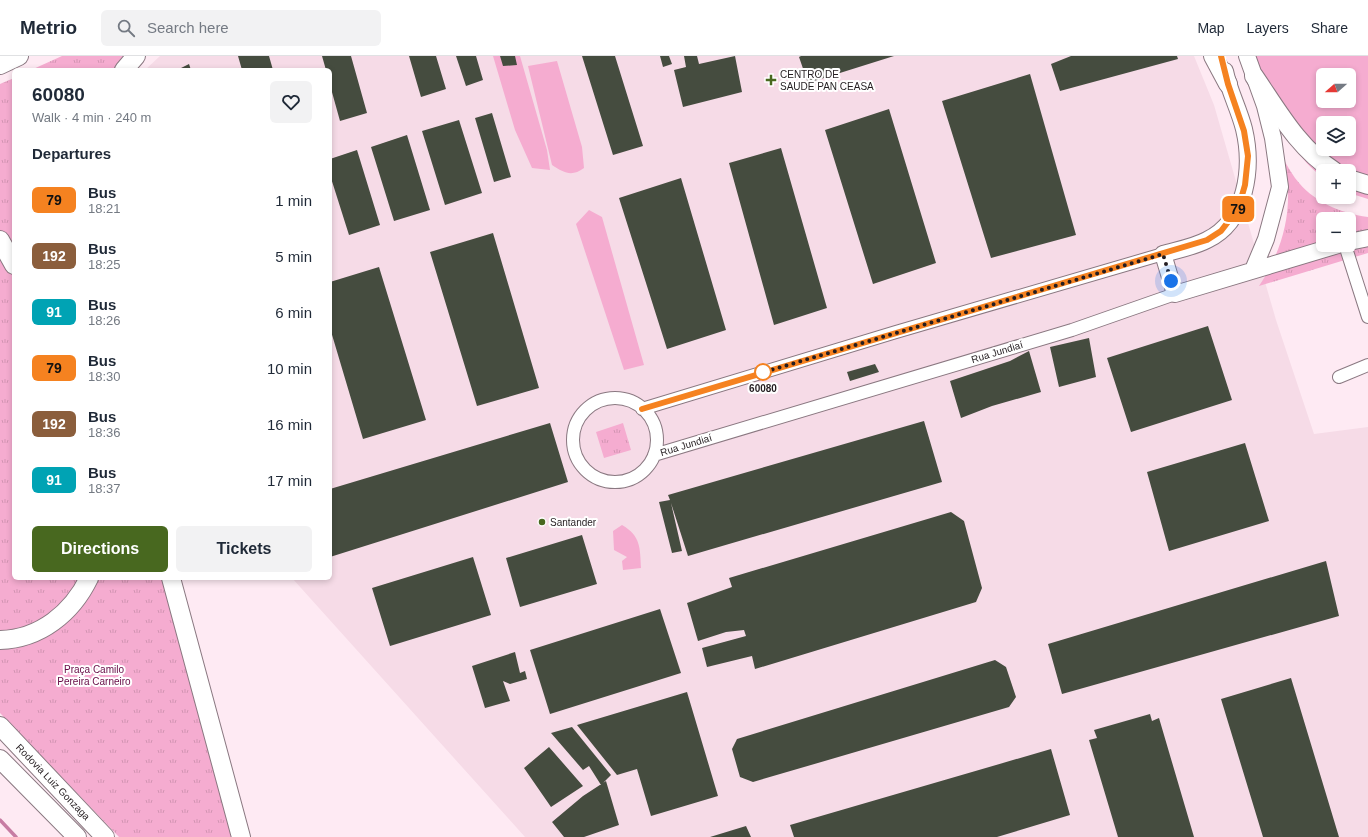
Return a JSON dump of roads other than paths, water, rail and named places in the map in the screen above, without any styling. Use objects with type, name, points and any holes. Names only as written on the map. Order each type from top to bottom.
[{"type":"highway","points":[[0,65],[19,56]]},
{"type":"highway","points":[[126,68],[136,56]]},
{"type":"highway","points":[[1213,56],[1228,84]]},
{"type":"highway","points":[[1254,76],[1295,137],[1323,164]]},
{"type":"highway","points":[[1356,181],[1368,185]]},
{"type":"highway","points":[[0,240],[12,261]]},
{"type":"highway","points":[[0,640],[9,640],[31,634],[46,627],[69,610],[82,592],[88,580]]},
{"type":"highway","points":[[172,580],[241,837]]},
{"type":"highway","name":"Rodovia Luiz Gonzaga","points":[[0,726],[105,837]]},
{"type":"highway","points":[[0,759],[77,837]]},
{"type":"main road","points":[[1175,294],[1163,254],[1207,240],[1221,231],[1238,209],[1245,185],[1248,156],[1241,120],[1228,84],[1221,56]]},
{"type":"main road","points":[[1247,56],[1265,106],[1273,138],[1280,188],[1266,239],[1253,270]]},
{"type":"main road","points":[[1356,241],[1368,238]]},
{"type":"main road","name":"Rua Jundiaí","points":[[1175,294],[1316,251]]},
{"type":"street","points":[[1348,252],[1368,317]]},
{"type":"street","points":[[642,409],[896,332],[1163,254]]},
{"type":"street","name":"Rua Jundiaí","points":[[654,455],[1092,324],[1175,294]]},
{"type":"street","points":[[1339,377],[1368,365]]},
{"type":"street","points":[[609,399],[630,401],[642,409],[650,418],[655,430],[656,442],[654,455],[649,464],[641,473],[630,480],[606,482],[593,476],[582,466],[575,454],[573,439],[576,425],[583,413],[590,406],[609,399]]},
{"type":"waterway","points":[[0,820],[16,837]]},
{"type":"place","name":"CENTRO DE SAUDE PAN CEASA","points":[[771,80]]},
{"type":"place","name":"60080","points":[[763,372]]},
{"type":"place","name":"Santander","points":[[542,522]]},
{"type":"park label","name":"Praça Camilo Pereira Carneiro","points":[[94,674]]}]
